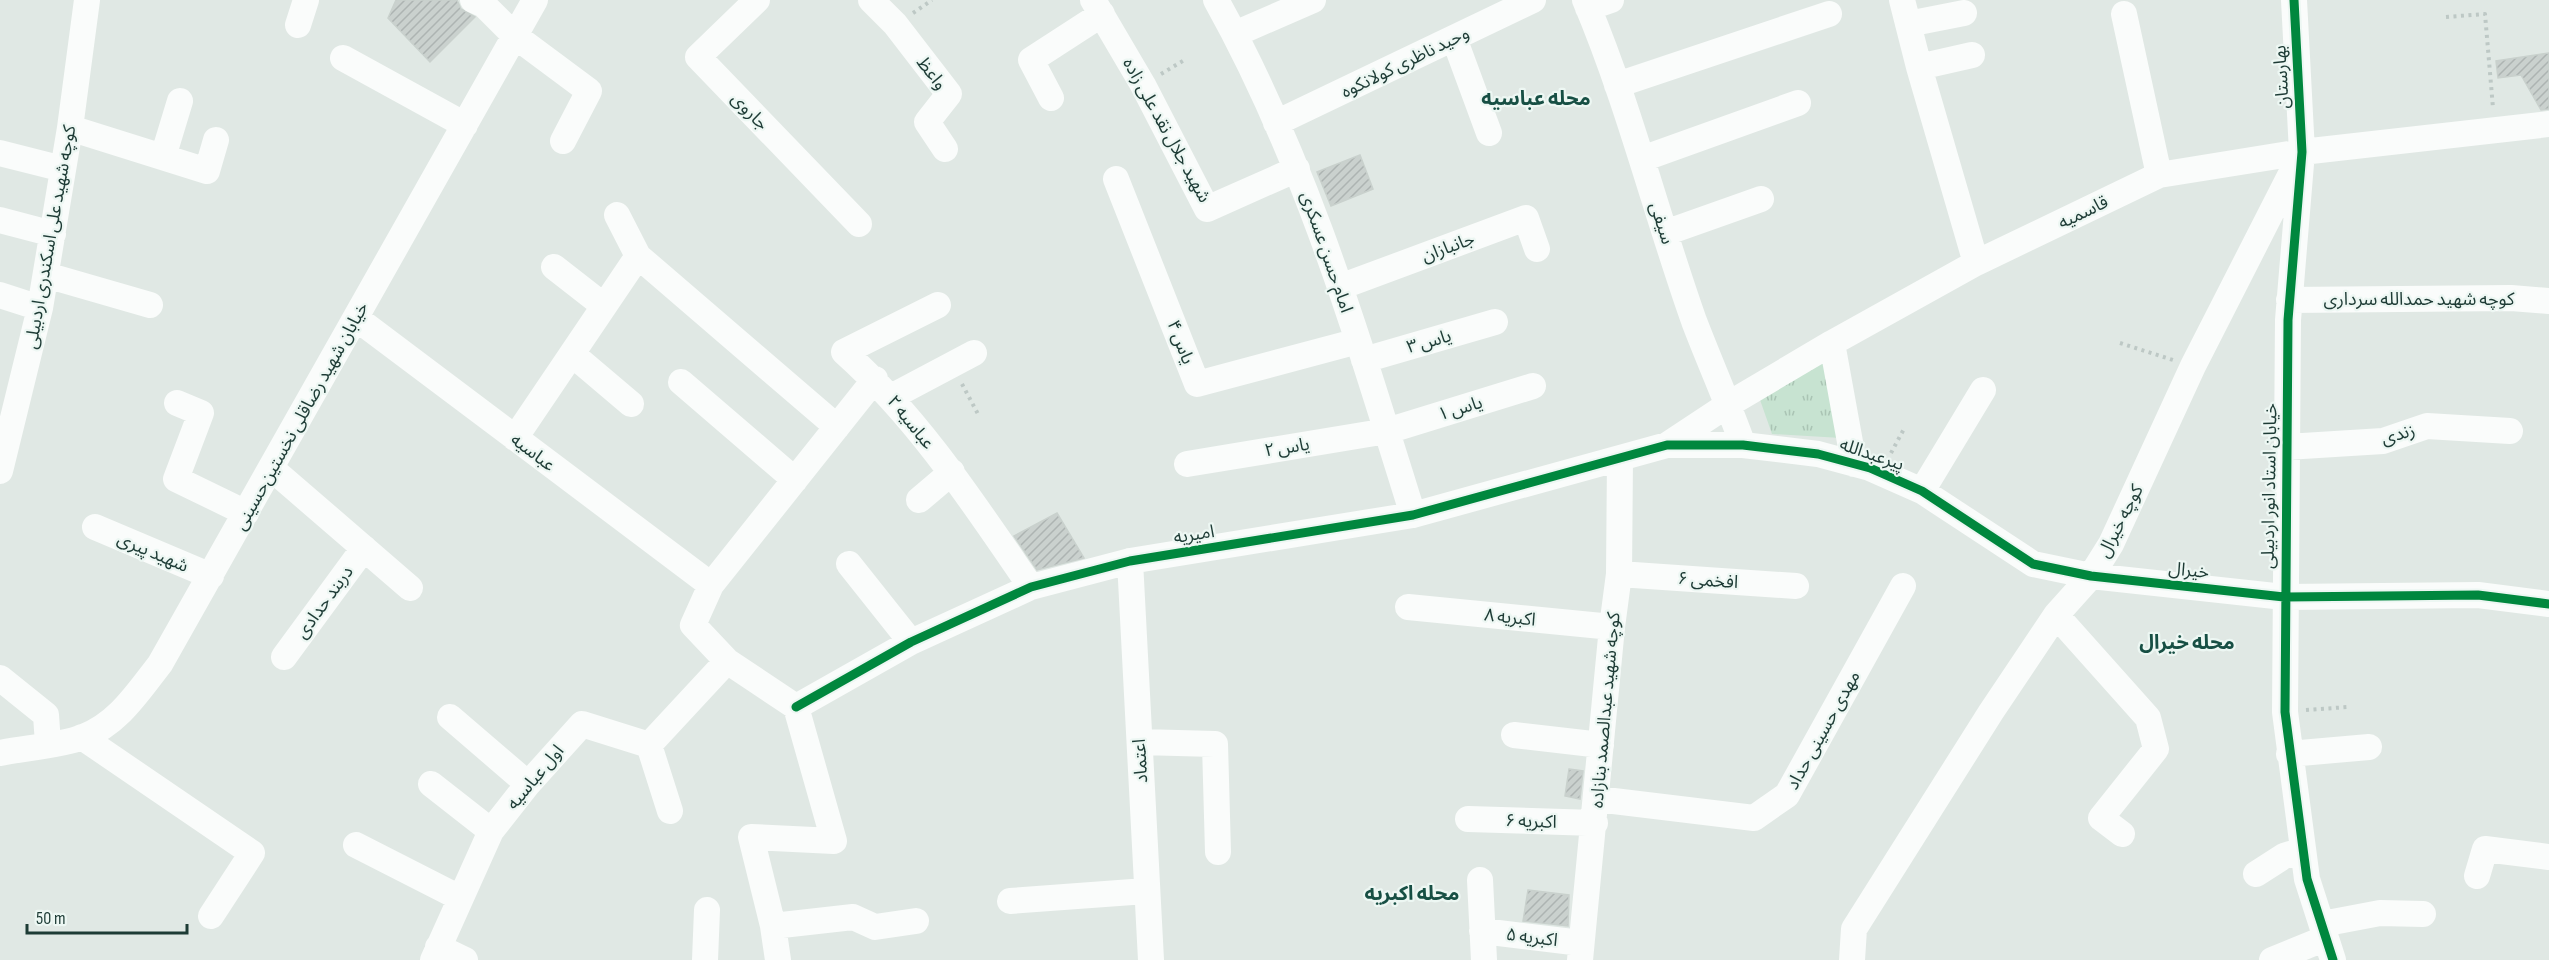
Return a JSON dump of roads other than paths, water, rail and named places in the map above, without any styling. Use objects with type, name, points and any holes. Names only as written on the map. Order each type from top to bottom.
[{"type":"street","name":"کوچه شهید علی اسکندری اردبیلی","points":[[0,471],[40,308],[70,128],[87,0]]},
{"type":"street","points":[[298,25],[306,0]]},
{"type":"street","points":[[473,0],[484,5],[515,36],[589,91],[563,141]]},
{"type":"street","name":"خیابان شهید رضاقلی نخستین‌حسینی","points":[[0,753],[82,737],[109,723],[131,702],[160,664],[535,0]]},
{"type":"street","name":"جاروی","points":[[757,0],[698,57],[859,224]]},
{"type":"street","name":"واعظ","points":[[871,0],[894,24],[950,94],[927,122],[945,149]]},
{"type":"street","name":"امام حسن عسکری","points":[[1216,0],[1235,34],[1298,169],[1340,287],[1413,514]]},
{"type":"street","points":[[1235,34],[1313,0]]},
{"type":"street","name":"وحید ناظری کولانکوه","points":[[1276,123],[1533,0]]},
{"type":"street","name":"بهارستان","points":[[2294,0],[2302,152]]},
{"type":"street","name":"سیفی","points":[[1594,3],[1617,85],[1695,322],[1729,404],[1743,445]]},
{"type":"street","points":[[1051,98],[1031,60],[1098,7]]},
{"type":"street","name":"شهید جلال نقد علی زاده","points":[[1098,7],[1143,85],[1207,209],[1298,169]]},
{"type":"street","points":[[1965,13],[1905,12],[1976,263]]},
{"type":"street","points":[[1617,85],[1829,14]]},
{"type":"street","points":[[2124,14],[2158,175]]},
{"type":"street","points":[[1454,38],[1489,133]]},
{"type":"street","points":[[1919,66],[1972,55]]},
{"type":"street","points":[[343,58],[465,125]]},
{"type":"street","points":[[163,157],[180,102]]},
{"type":"street","points":[[1642,159],[1798,103]]},
{"type":"street","name":"قاسمیه","points":[[1667,445],[1729,404],[1976,263],[2158,175],[2302,152],[2549,124]]},
{"type":"street","points":[[70,128],[207,171],[216,140]]},
{"type":"street","name":"خیابان استاد انور اردبیلی","points":[[2302,152],[2289,300],[2284,597],[2285,712],[2307,879],[2327,941]]},
{"type":"street","name":"کوچه خیرال","points":[[1852,960],[1854,928],[1991,712],[2056,615],[2091,576],[2112,544],[2193,366],[2302,152]]},
{"type":"street","points":[[0,153],[63,169]]},
{"type":"street","name":"یاس ۴","points":[[1116,179],[1197,384],[1361,351]]},
{"type":"street","points":[[1665,233],[1761,200]]},
{"type":"street","points":[[617,214],[638,256],[837,427]]},
{"type":"street","name":"جانبازان","points":[[1340,287],[1526,218],[1537,249]]},
{"type":"street","points":[[0,219],[53,234]]},
{"type":"street","points":[[515,438],[638,256]]},
{"type":"street","points":[[554,267],[604,306]]},
{"type":"street","points":[[46,275],[150,305]]},
{"type":"street","points":[[0,295],[40,308]]},
{"type":"street","name":"کوچه شهید حمدالله سرداری","points":[[2289,300],[2511,298],[2549,301]]},
{"type":"street","name":"عباسیه ۲","points":[[938,305],[844,352],[883,388],[952,472],[1031,586]]},
{"type":"street","name":"عباسیه","points":[[356,318],[711,585]]},
{"type":"street","name":"یاس ۳","points":[[1361,351],[1495,322]]},
{"type":"street","points":[[1832,344],[1854,464]]},
{"type":"street","points":[[572,354],[631,404]]},
{"type":"street","points":[[778,960],[751,837],[834,841],[796,707],[727,661],[693,625],[711,585],[837,427],[883,388],[963,359]]},
{"type":"street","points":[[681,382],[795,480]]},
{"type":"street","name":"یاس ۱","points":[[1387,431],[1533,386]]},
{"type":"street","points":[[1922,491],[1983,390]]},
{"type":"street","points":[[177,403],[201,413],[176,479],[246,513]]},
{"type":"street","name":"زندی","points":[[2286,447],[2383,441],[2427,426],[2510,431]]},
{"type":"street","name":"یاس ۲","points":[[1187,464],[1387,431]]},
{"type":"street","name":"پیرعبدالله","points":[[1620,459],[1667,445],[1743,445],[1818,454],[1880,472],[1922,491],[2033,564],[2091,576]]},
{"type":"street","name":"امیریه","points":[[796,707],[911,642],[1031,586],[1130,561],[1413,514],[1620,459]]},
{"type":"street","name":"کوچه شهید عبدالصمد بنازاده","points":[[1580,951],[1619,574],[1620,459]]},
{"type":"street","name":"دربند حدادی","points":[[271,468],[410,588]]},
{"type":"street","points":[[919,501],[952,472]]},
{"type":"street","name":"شهید پیری","points":[[95,527],[211,576]]},
{"type":"street","name":"دربند حدادی","points":[[284,657],[364,548]]},
{"type":"street","name":"اعتماد","points":[[1130,561],[1151,960]]},
{"type":"street","points":[[849,564],[911,642]]},
{"type":"street","name":"افخمی ۶","points":[[1619,574],[1796,586]]},
{"type":"street","name":"خیرال","points":[[2091,576],[2284,597],[2478,595],[2549,604]]},
{"type":"street","name":"مهدی حسینی حداد","points":[[1596,811],[1754,818],[1787,795],[1903,586]]},
{"type":"street","name":"اکبریه ۸","points":[[1408,607],[1612,627]]},
{"type":"street","points":[[2056,615],[2148,718],[2156,749],[2101,818],[2122,834]]},
{"type":"street","points":[[670,811],[649,745],[727,661]]},
{"type":"street","points":[[0,678],[46,715],[48,744]]},
{"type":"street","points":[[450,717],[528,784]]},
{"type":"street","name":"اول عباسیه","points":[[436,954],[491,831],[528,784],[582,724],[649,745]]},
{"type":"street","points":[[1514,735],[1601,745]]},
{"type":"street","points":[[82,737],[252,853],[212,916]]},
{"type":"street","points":[[1140,742],[1215,744],[1218,852]]},
{"type":"street","points":[[2289,754],[2368,747]]},
{"type":"street","points":[[431,784],[491,831]]},
{"type":"street","name":"اکبریه ۶","points":[[1468,819],[1596,811]]},
{"type":"street","points":[[356,845],[460,898]]},
{"type":"street","points":[[2477,876],[2485,849],[2549,857]]},
{"type":"street","points":[[2256,874],[2284,856],[2303,850]]},
{"type":"street","points":[[1480,880],[1484,960]]},
{"type":"street","points":[[1010,901],[1146,891]]},
{"type":"street","points":[[705,960],[707,910]]},
{"type":"street","points":[[2272,960],[2327,941],[2380,913],[2423,914]]},
{"type":"street","points":[[772,926],[853,917],[875,927],[916,921]]},
{"type":"street","name":"اکبریه ۵","points":[[1482,931],[1580,951]]},
{"type":"street","points":[[436,954],[465,960]]},
{"type":"district","name":"محله عباسیه","points":[[1536,98]]},
{"type":"district","name":"محله خیرال","points":[[2187,642]]},
{"type":"district","name":"محله اکبریه","points":[[1412,893]]}]
